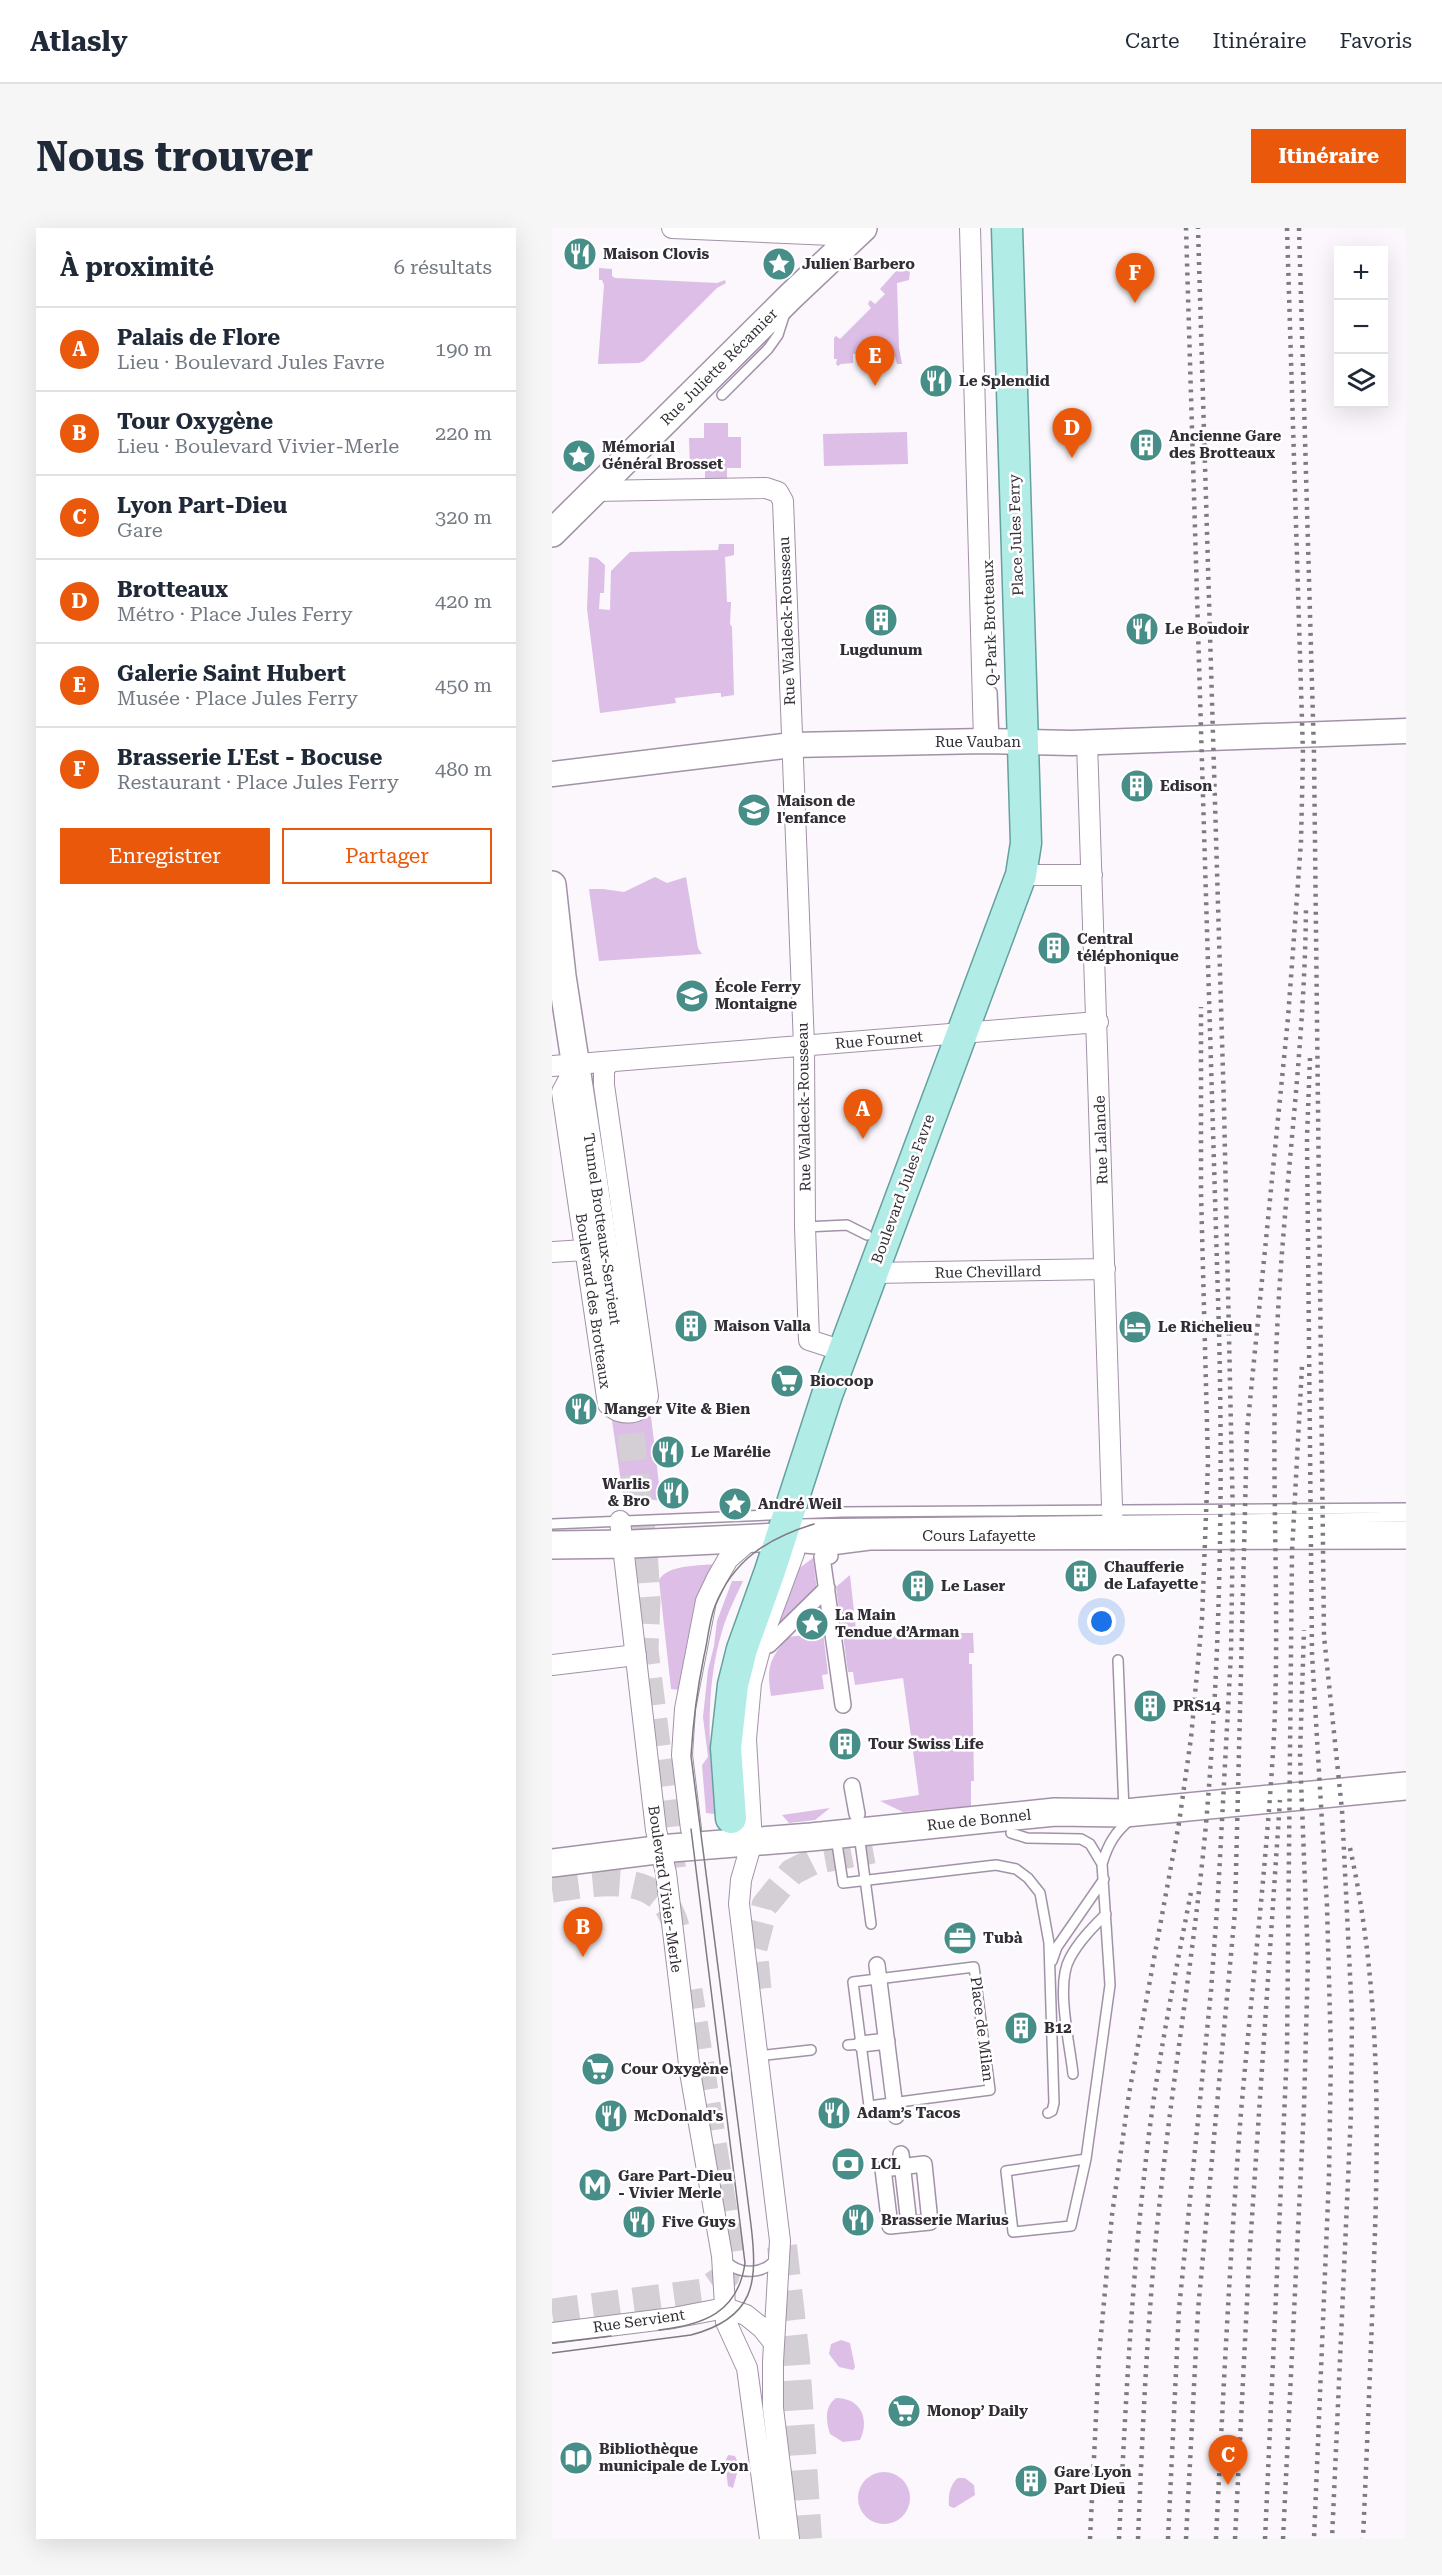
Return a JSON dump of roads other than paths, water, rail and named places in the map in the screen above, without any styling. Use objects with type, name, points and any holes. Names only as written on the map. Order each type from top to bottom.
[{"type":"main road","name":"Place Jules Ferry","points":[[1007,228],[1000,741],[1026,843]]},
{"type":"main road","name":"Rue Juliette Récamier","points":[[552,533],[791,296],[859,232]]},
{"type":"main road","name":"Boulevard Jules Favre","points":[[731,1818],[726,1748],[733,1685],[742,1649],[770,1571],[778,1524],[872,1274],[875,1239],[961,1033],[1021,875],[1026,843]]},
{"type":"main road","points":[[552,885],[564,1065]]},
{"type":"main road","name":"Tunnel Brotteaux-Servient","points":[[564,1065],[626,1393]]},
{"type":"main road","name":"Cours Lafayette","points":[[552,1545],[621,1532],[778,1524],[830,1541],[869,1536],[1113,1522],[1406,1535]]},
{"type":"main road","name":"Rue de Bonnel","points":[[552,1863],[666,1857],[856,1825],[1055,1812],[1133,1812],[1406,1786]]},
{"type":"main road","points":[[856,1825],[1011,1833],[1107,1822],[1133,1812]]},
{"type":"street","points":[[672,228],[859,232]]},
{"type":"street","name":"Place Jules Ferry","points":[[970,228],[1000,741]]},
{"type":"street","name":"Rue Waldeck-Rousseau","points":[[594,491],[766,488],[778,492],[783,501],[804,1046],[805,1227],[809,1340],[843,1351]]},
{"type":"street","name":"Rue Vauban","points":[[552,774],[792,745],[1000,741],[1087,742],[1406,730]]},
{"type":"street","name":"Rue Lalande","points":[[1087,742],[1113,1522]]},
{"type":"street","points":[[1021,875],[1092,875]]},
{"type":"street","name":"Rue Fournet","points":[[564,1065],[1098,1022]]},
{"type":"street","name":"Boulevard des Brotteaux","points":[[564,1065],[562,1092],[608,1404],[617,1412],[640,1410],[646,1405],[648,1396],[604,1085],[604,1069],[610,1062]]},
{"type":"street","points":[[552,1252],[585,1250]]},
{"type":"street","name":"Rue Chevillard","points":[[872,1274],[1105,1269]]},
{"type":"street","points":[[692,1829],[682,1755],[685,1709],[704,1612],[717,1578],[728,1559],[778,1524],[794,1553],[761,1645],[751,1683],[746,1739],[752,1842],[741,1880],[739,1904],[778,2221],[779,2253],[773,2408],[789,2539]]},
{"type":"street","name":"Boulevard Vivier-Merle","points":[[621,1532],[636,1655],[666,1857],[687,2054],[722,2256],[726,2322],[747,2368],[770,2539]]},
{"type":"street","points":[[830,1556],[822,1557],[843,1705]]},
{"type":"street","points":[[761,1645],[769,1646],[827,1588]]},
{"type":"street","points":[[552,1665],[636,1655]]},
{"type":"street","points":[[852,1786],[856,1825]]},
{"type":"street","points":[[878,1972],[895,2110]]},
{"type":"street","points":[[855,2045],[887,2041]]},
{"type":"street","points":[[902,2160],[909,2224]]},
{"type":"street","points":[[902,2160],[924,2164],[930,2222],[890,2226],[883,2169],[902,2160]]},
{"type":"street","points":[[888,2206],[928,2202]]},
{"type":"street","points":[[725,2308],[746,2315],[762,2328],[774,2343]]},
{"type":"street","name":"Rue Servient","points":[[552,2333],[665,2319],[725,2308]]},
{"type":"lane","points":[[722,395],[768,349],[778,334],[791,296]]},
{"type":"lane","name":"Q-Park Brotteaux","points":[[986,505],[1000,741]]},
{"type":"lane","points":[[805,1227],[847,1225],[875,1239]]},
{"type":"lane","points":[[1113,1522],[1406,1508]]},
{"type":"lane","points":[[778,1524],[1406,1517]]},
{"type":"lane","points":[[552,1524],[621,1532]]},
{"type":"lane","points":[[1102,1864],[1108,1844],[1133,1812],[1118,1660]]},
{"type":"lane","points":[[856,1825],[843,1883],[996,1865],[1016,1869],[1028,1878],[1041,1893],[1049,1943],[1054,2103],[1052,2111],[1048,2113]]},
{"type":"lane","points":[[856,1825],[861,1881],[871,1924]]},
{"type":"lane","points":[[666,1857],[692,1829]]},
{"type":"lane","points":[[1011,1833],[1027,1838],[1081,1839],[1090,1844],[1102,1864],[1110,1986],[1086,2159],[1071,2226],[1013,2232],[1006,2171],[1086,2159]]},
{"type":"lane","points":[[1049,1969],[1057,1947],[1104,1879]]},
{"type":"lane","points":[[1073,2074],[1064,1979],[1069,1959],[1088,1933],[1106,1914]]},
{"type":"lane","name":"Place de Milan","points":[[974,1967],[990,2090],[895,2110],[869,2106],[855,2045],[853,1982],[878,1972],[974,1967]]},
{"type":"lane","points":[[758,2056],[811,2050]]},
{"type":"lane","points":[[722,2256],[731,2266],[744,2272],[765,2268],[776,2259],[779,2253]]},
{"type":"tunnel","points":[[626,1393],[644,1549],[647,1600],[645,1650],[673,1872]]},
{"type":"tunnel","points":[[758,1989],[754,1948],[765,1905],[792,1872],[814,1861],[873,1850]]},
{"type":"tunnel","points":[[552,1889],[607,1883],[642,1887],[657,1895],[668,1908],[676,1927]]},
{"type":"tunnel","points":[[552,2312],[703,2292],[726,2276],[731,2256],[689,1990]]},
{"type":"tunnel","points":[[782,2246],[795,2359],[807,2539]]},
{"type":"tram line","points":[[552,2353],[691,2335],[712,2328],[728,2319],[740,2308],[748,2295],[754,2264],[751,2225],[691,1756],[693,1731],[699,1681],[710,1624],[723,1590],[742,1564],[754,1553],[782,1536],[814,1524]]},
{"type":"tram line","points":[[659,2330],[704,2320],[716,2313],[735,2294],[745,2263],[691,1829]]},
{"type":"tram line","points":[[552,2343],[611,2336]]},
{"type":"railway","points":[[1138,2539],[1144,2404],[1157,2226],[1206,1824],[1219,1578],[1221,1455],[1219,1331],[1186,228]]},
{"type":"railway","points":[[1168,2539],[1179,2309],[1211,1991],[1218,1895],[1231,1653],[1233,1520],[1224,1107],[1198,228]]},
{"type":"railway","points":[[1186,2539],[1198,2310],[1235,1911],[1247,1431],[1288,1018],[1301,842],[1303,754],[1287,228]]},
{"type":"railway","points":[[1299,228],[1314,754],[1324,1636],[1342,1810],[1352,2016],[1351,2113],[1332,2539]]},
{"type":"railway","points":[[1216,2539],[1237,2165],[1274,1735],[1276,1357],[1302,1019],[1306,906]]},
{"type":"railway","points":[[1090,2539],[1099,2356],[1112,2215],[1129,2094],[1179,1823],[1191,1738],[1202,1619],[1208,1463],[1201,1193],[1201,1007]]},
{"type":"railway","points":[[1310,1058],[1307,1137],[1312,1654],[1327,1906],[1331,2053],[1329,2176],[1314,2539]]},
{"type":"railway","points":[[1265,2539],[1287,2051],[1292,1552],[1302,1366]]},
{"type":"railway","points":[[1283,2539],[1304,2107],[1308,1960],[1300,1755],[1304,1630]]},
{"type":"railway","points":[[1235,2539],[1249,2262],[1280,1800]]},
{"type":"railway","points":[[1350,1848],[1367,1951],[1377,2106],[1376,2209],[1363,2539]]},
{"type":"railway","points":[[1119,2539],[1132,2307],[1145,2168],[1160,2062],[1192,1887]]},
{"type":"place","name":"Maison Clovis","points":[[580,254]]},
{"type":"place","name":"Julien Barbero","points":[[779,264]]},
{"type":"place","name":"Brasserie L'Est - Bocuse","points":[[1135,303]]},
{"type":"place","name":"Le Splendid","points":[[936,381]]},
{"type":"place","name":"Galerie Saint Hubert","points":[[875,386]]},
{"type":"place","name":"Ancienne Gare des Brotteaux","points":[[1146,445]]},
{"type":"place","name":"Mémorial Général Brosset","points":[[579,456]]},
{"type":"place","name":"Brotteaux","points":[[1072,458]]},
{"type":"place","name":"Lugdunum","points":[[881,620]]},
{"type":"place","name":"Le Boudoir","points":[[1142,629]]},
{"type":"place","name":"Edison","points":[[1137,786]]},
{"type":"place","name":"Maison de l'enfance","points":[[754,810]]},
{"type":"place","name":"Central téléphonique","points":[[1054,948]]},
{"type":"place","name":"École Ferry Montaigne","points":[[692,996]]},
{"type":"place","name":"Palais de Flore","points":[[863,1139]]},
{"type":"place","name":"Maison Valla","points":[[691,1326]]},
{"type":"place","name":"Le Richelieu","points":[[1135,1327]]},
{"type":"place","name":"Biocoop","points":[[787,1381]]},
{"type":"place","name":"Manger Vite & Bien","points":[[581,1409]]},
{"type":"place","name":"Le Marélie","points":[[668,1452]]},
{"type":"place","name":"Warlis & Bro","points":[[673,1493]]},
{"type":"place","name":"André Weil","points":[[735,1504]]},
{"type":"place","name":"Chaufferie de Lafayette","points":[[1081,1576]]},
{"type":"place","name":"Le Laser","points":[[918,1586]]},
{"type":"place","name":"La Main Tendue d’Arman","points":[[812,1624]]},
{"type":"place","name":"PRS14","points":[[1150,1706]]},
{"type":"place","name":"Tour Swiss Life","points":[[845,1744]]},
{"type":"place","name":"Tubà","points":[[960,1938]]},
{"type":"place","name":"Tour Oxygène","points":[[583,1957]]},
{"type":"place","name":"B12","points":[[1021,2028]]},
{"type":"place","name":"Cour Oxygène","points":[[598,2069]]},
{"type":"place","name":"Adam’s Tacos","points":[[834,2113]]},
{"type":"place","name":"McDonald's","points":[[611,2116]]},
{"type":"place","name":"LCL","points":[[848,2164]]},
{"type":"place","name":"Gare Part-Dieu - Vivier Merle","points":[[595,2185]]},
{"type":"place","name":"Brasserie Marius","points":[[858,2220]]},
{"type":"place","name":"Five Guys","points":[[639,2222]]},
{"type":"place","name":"Monop’ Daily","points":[[904,2411]]},
{"type":"place","name":"Bibliothèque municipale de Lyon","points":[[576,2458]]},
{"type":"place","name":"Gare Lyon Part Dieu","points":[[1031,2481]]},
{"type":"place","name":"Lyon Part-Dieu","points":[[1228,2485]]}]
